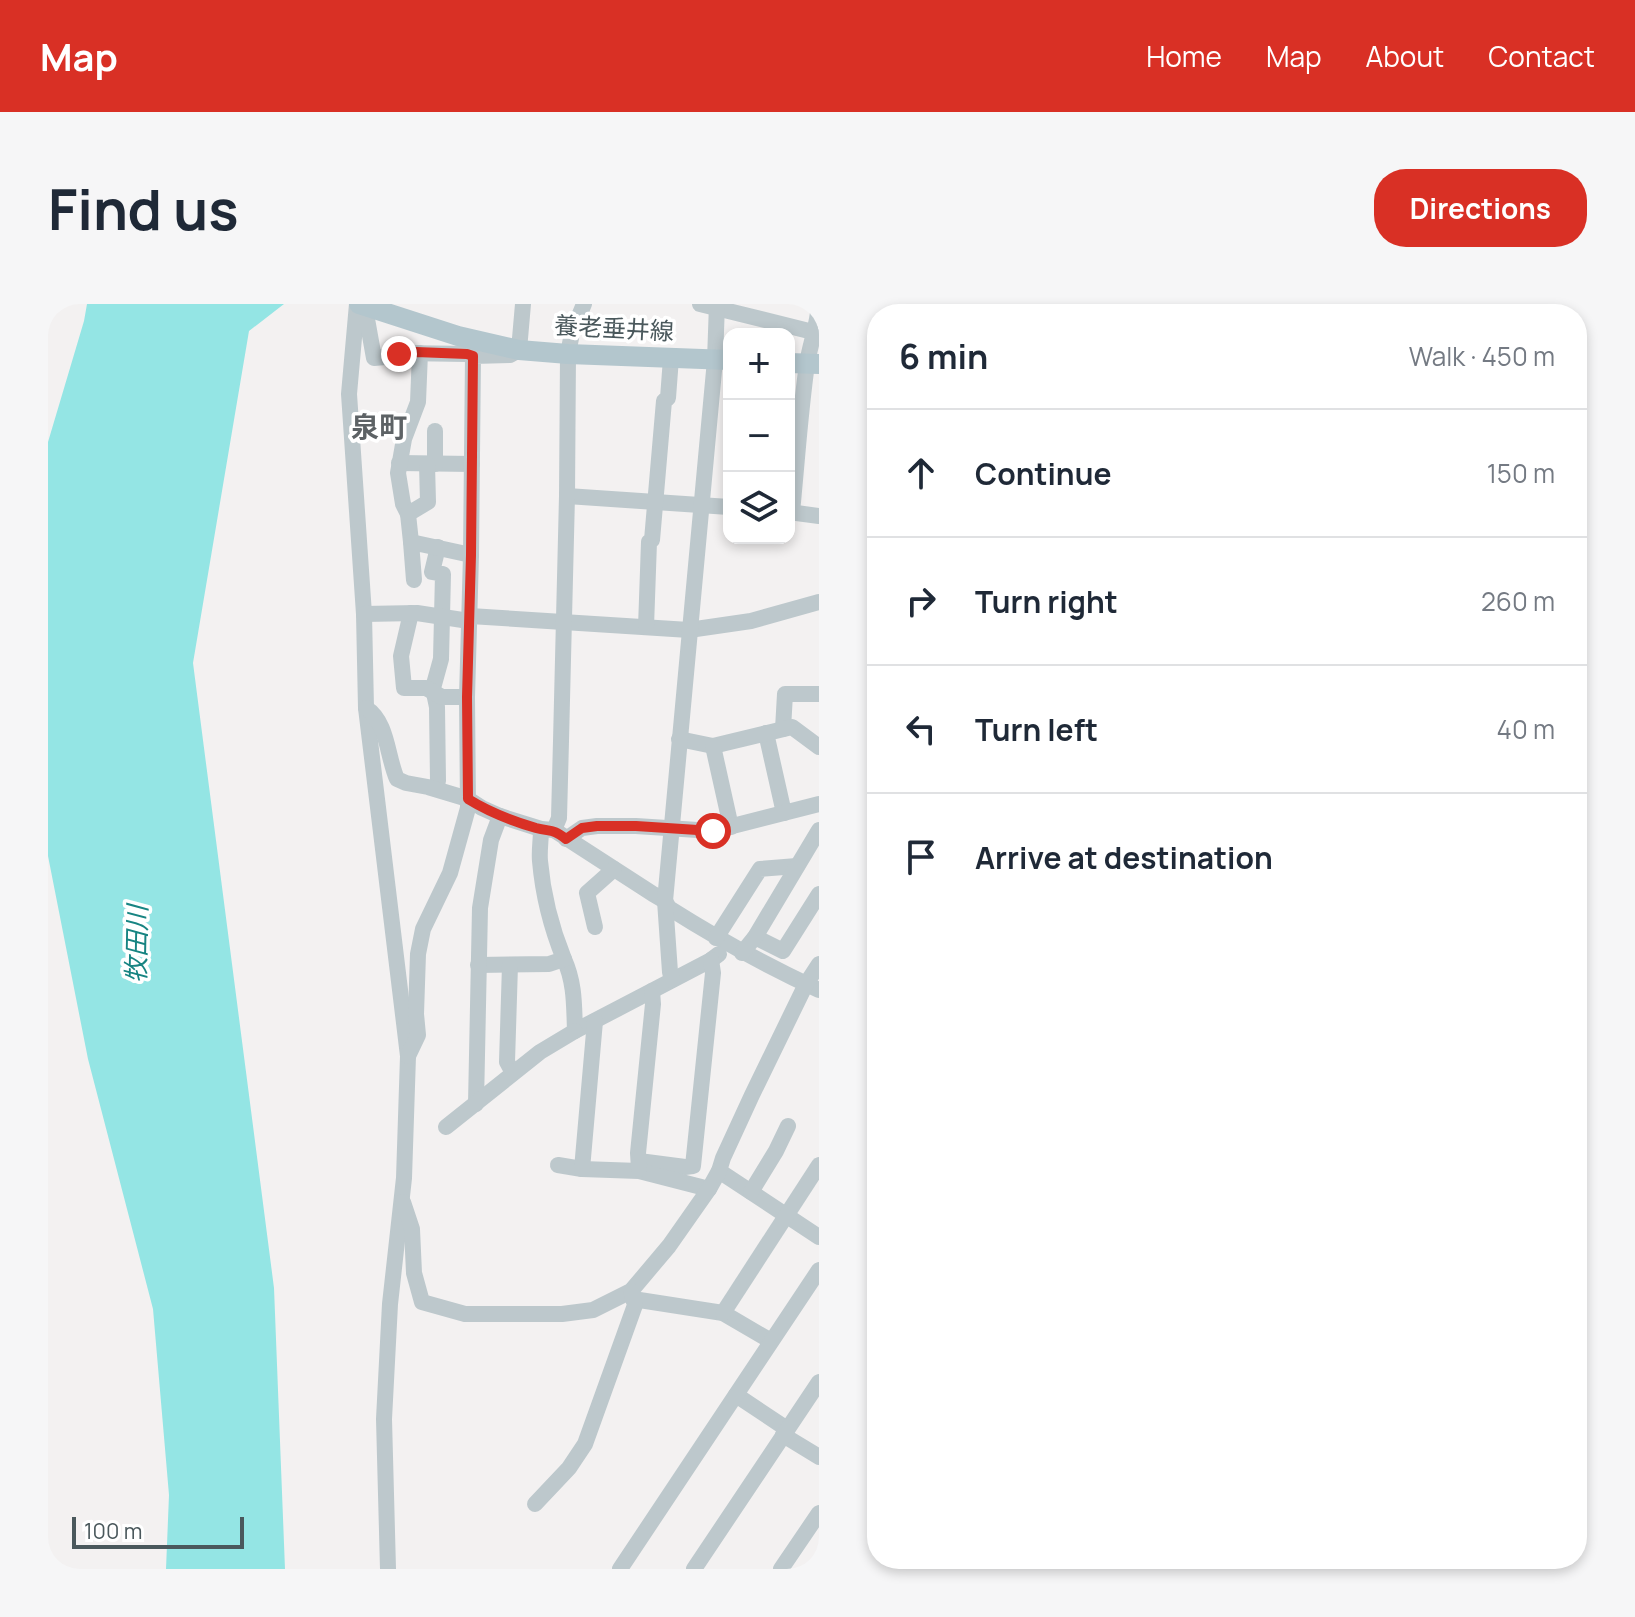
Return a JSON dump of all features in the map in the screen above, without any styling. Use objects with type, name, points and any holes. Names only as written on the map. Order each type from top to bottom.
[{"type":"main road","name":"養老垂井線","points":[[363,305],[458,336],[519,350],[722,360]]},
{"type":"street","points":[[363,305],[374,358],[403,353],[510,355],[519,350],[523,304]]},
{"type":"street","points":[[575,1031],[574,989],[551,927],[540,858],[559,818],[568,354],[572,333],[584,304]]},
{"type":"street","points":[[700,304],[813,332]]},
{"type":"street","points":[[794,472],[805,364],[818,319],[819,304]]},
{"type":"street","points":[[363,305],[349,394],[364,614],[366,708],[408,1056],[384,1419],[388,1569]]},
{"type":"street","points":[[672,980],[665,901],[702,504],[722,360],[717,306]]},
{"type":"street","points":[[414,580],[408,514],[399,482],[399,463],[406,430],[418,402],[420,353]]},
{"type":"street","points":[[408,1056],[418,1035],[418,954],[423,929],[450,873],[468,808],[473,356]]},
{"type":"street","points":[[646,627],[649,542],[652,540],[664,401],[668,398],[671,358]]},
{"type":"street","points":[[408,514],[428,502],[435,431]]},
{"type":"street","points":[[399,463],[472,464]]},
{"type":"street","points":[[567,496],[723,506]]},
{"type":"street","points":[[795,513],[819,516]]},
{"type":"street","points":[[411,542],[471,555]]},
{"type":"street","points":[[438,547],[432,572],[443,574],[441,659],[433,688],[437,707],[438,781]]},
{"type":"street","points":[[364,614],[411,613],[689,630],[751,621],[819,602]]},
{"type":"street","points":[[411,613],[401,656],[404,688],[426,688],[442,697],[467,697]]},
{"type":"street","points":[[783,729],[785,694],[819,694]]},
{"type":"street","points":[[366,708],[380,724],[397,779],[468,799],[500,816],[554,833],[665,901],[669,908],[729,946],[813,987]]},
{"type":"street","points":[[679,739],[713,746],[792,727],[819,747]]},
{"type":"street","points":[[766,733],[784,813]]},
{"type":"street","points":[[713,746],[731,827]]},
{"type":"street","points":[[554,833],[597,826],[713,831],[819,804]]},
{"type":"street","points":[[476,1104],[480,908],[491,840],[500,816]]},
{"type":"street","points":[[446,1127],[540,1052],[711,960],[729,946],[755,937],[819,830]]},
{"type":"street","points":[[729,946],[760,869],[797,866]]},
{"type":"street","points":[[595,927],[587,893],[614,869]]},
{"type":"street","points":[[755,937],[783,951],[819,894]]},
{"type":"street","points":[[478,965],[549,964],[564,959]]},
{"type":"street","points":[[558,1165],[582,1169],[693,1166],[713,973],[711,960]]},
{"type":"street","points":[[401,1197],[412,1229],[414,1273],[422,1302],[465,1314],[562,1314],[593,1310],[632,1295],[709,1189],[752,1095],[813,987],[819,964]]},
{"type":"street","points":[[510,965],[507,1062],[513,1073]]},
{"type":"street","points":[[639,1166],[652,991]]},
{"type":"street","points":[[582,1169],[595,1021]]},
{"type":"street","points":[[751,1192],[788,1126]]},
{"type":"street","points":[[723,1313],[819,1165]]},
{"type":"street","points":[[639,1166],[709,1189]]},
{"type":"street","points":[[719,1171],[819,1237]]},
{"type":"street","points":[[620,1569],[819,1270]]},
{"type":"street","points":[[632,1295],[723,1313],[771,1341]]},
{"type":"street","points":[[535,1504],[569,1468],[585,1444],[635,1305],[632,1295]]},
{"type":"street","points":[[694,1569],[819,1382]]},
{"type":"street","points":[[736,1395],[819,1457]]},
{"type":"street","points":[[781,1569],[819,1513]]},
{"type":"water","name":"牧田川","points":[[87,304],[284,304],[249,331],[193,663],[274,1288],[285,1569],[166,1569],[169,1495],[153,1309],[88,1059],[48,856],[48,442]]},
{"type":"district","name":"泉町","points":[[379,427]]},
{"type":"route","points":[[399,354],[416,352],[473,356],[468,799],[500,816],[554,830],[566,839],[582,828],[597,826],[713,831]]}]
